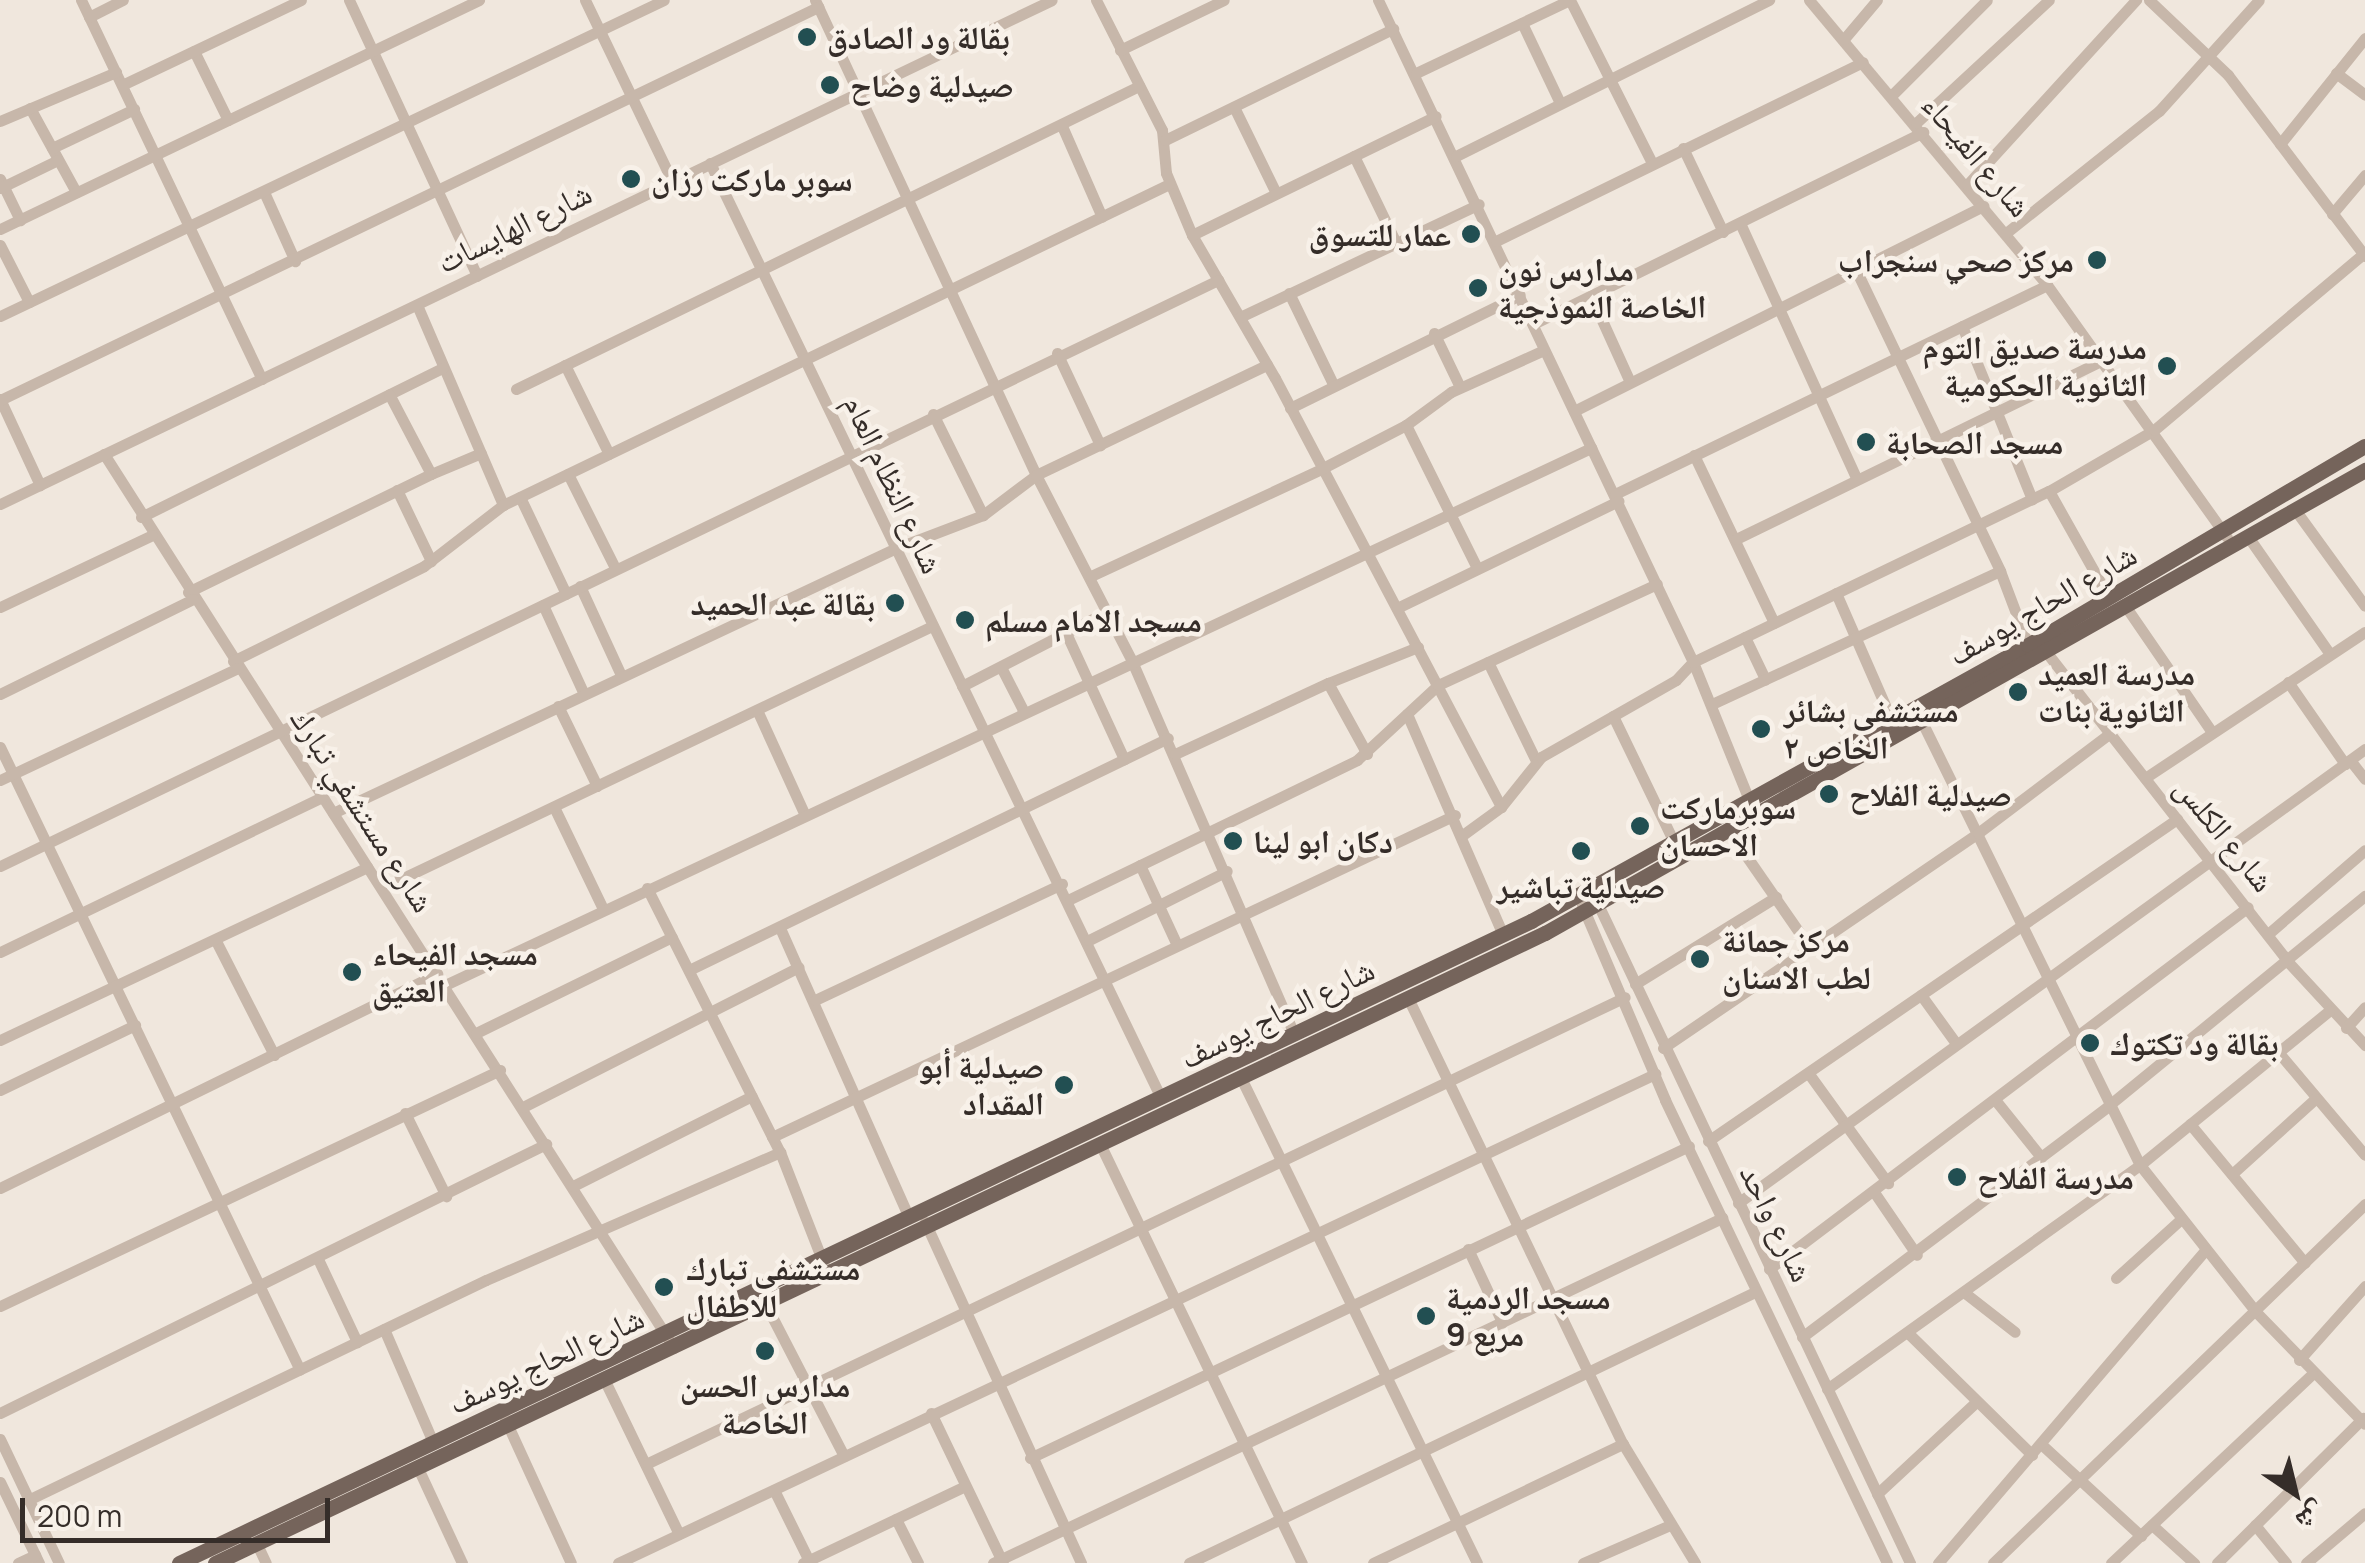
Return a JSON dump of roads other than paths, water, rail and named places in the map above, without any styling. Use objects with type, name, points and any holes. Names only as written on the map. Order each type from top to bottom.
[{"type":"main road","name":"شارع الحاج يوسف","points":[[919,1219],[1101,1146],[1408,998],[1588,900],[1729,831],[2126,606],[2365,446]]},
{"type":"main road","name":"شارع الحاج يوسف","points":[[215,1563],[417,1466],[504,1417],[825,1268],[1294,1033],[1503,934],[1588,900],[1674,842],[2109,598],[2229,539],[2249,538],[2363,475]]},
{"type":"main road","name":"شارع الحاج يوسف","points":[[179,1563],[434,1442],[604,1379],[670,1342],[766,1305],[825,1268]]},
{"type":"street","points":[[80,0],[262,380]]},
{"type":"street","points":[[89,17],[123,0]]},
{"type":"street","points":[[122,85],[301,0]]},
{"type":"street","points":[[349,0],[477,276]]},
{"type":"street","points":[[0,229],[479,0]]},
{"type":"street","points":[[585,0],[672,181]]},
{"type":"street","points":[[0,316],[664,0]]},
{"type":"street","name":"شارع الهايسات","points":[[0,504],[1052,0]]},
{"type":"street","points":[[1096,0],[1165,140],[1169,184],[1192,235],[1268,365],[1501,808]]},
{"type":"street","points":[[1120,50],[1224,0]]},
{"type":"street","points":[[1378,0],[1456,156],[1693,662],[1749,800]]},
{"type":"street","points":[[1416,73],[1570,0],[1652,163]]},
{"type":"street","points":[[1456,156],[1768,0]]},
{"type":"street","name":"شارع الفيحاء","points":[[1810,0],[2047,284],[2229,539]]},
{"type":"street","points":[[1844,38],[1877,0]]},
{"type":"street","points":[[1892,96],[1986,0]]},
{"type":"street","points":[[1533,324],[1740,224],[1919,128],[2048,0]]},
{"type":"street","points":[[1967,185],[2136,0]]},
{"type":"street","points":[[1464,834],[1501,808],[1536,761],[1613,716],[1693,662],[2048,491],[2154,430],[2364,255],[2210,58],[2150,0]]},
{"type":"street","points":[[2006,233],[2130,136],[2210,58],[2259,0]]},
{"type":"street","points":[[40,485],[0,399],[224,296],[816,4],[1036,476],[1131,658],[1210,830],[1294,1033]]},
{"type":"street","points":[[1522,23],[1560,103]]},
{"type":"street","points":[[1165,140],[1394,29]]},
{"type":"street","points":[[2280,144],[2365,38]]},
{"type":"street","points":[[194,51],[228,120]]},
{"type":"street","points":[[1496,241],[1863,62]]},
{"type":"street","points":[[0,121],[116,72]]},
{"type":"street","points":[[2336,72],[2365,96]]},
{"type":"street","points":[[516,390],[1140,86]]},
{"type":"street","points":[[1234,107],[1276,193]]},
{"type":"street","points":[[30,108],[76,192]]},
{"type":"street","points":[[20,220],[1,185],[134,110]]},
{"type":"street","points":[[1192,235],[1436,116]]},
{"type":"street","points":[[1062,126],[1102,217]]},
{"type":"street","points":[[1682,148],[1723,232]]},
{"type":"street","points":[[1354,156],[1396,244]]},
{"type":"street","name":"شارع النظام العام","points":[[710,163],[894,549],[1070,899],[1160,1098]]},
{"type":"street","points":[[2332,214],[2365,175]]},
{"type":"street","points":[[0,780],[235,665],[432,561],[504,505],[1169,184]]},
{"type":"street","points":[[264,192],[296,261]]},
{"type":"street","points":[[1240,317],[1478,204]]},
{"type":"street","points":[[1574,411],[1984,206]]},
{"type":"street","points":[[1740,224],[1856,478]]},
{"type":"street","points":[[0,244],[29,302]]},
{"type":"street","points":[[1856,270],[1934,440],[2000,571],[2028,645]]},
{"type":"street","points":[[0,866],[1057,353],[1218,280]]},
{"type":"street","points":[[1397,608],[1694,454],[1819,398],[2047,284]]},
{"type":"street","points":[[1290,293],[1333,384]]},
{"type":"street","points":[[1290,408],[1434,333],[1520,295]]},
{"type":"street","points":[[1591,296],[1630,382]]},
{"type":"street","points":[[417,305],[504,505]]},
{"type":"street","points":[[1962,326],[2032,499]]},
{"type":"street","points":[[1434,333],[1460,387]]},
{"type":"street","points":[[1091,576],[1321,469],[1406,425],[1460,387],[1544,350]]},
{"type":"street","points":[[1057,353],[1100,445]]},
{"type":"street","points":[[1736,539],[2103,360]]},
{"type":"street","points":[[565,365],[610,454]]},
{"type":"street","points":[[332,814],[894,549],[982,515],[1036,476],[1268,365]]},
{"type":"street","points":[[141,517],[443,368]]},
{"type":"street","points":[[389,394],[431,474]]},
{"type":"street","points":[[933,414],[982,515]]},
{"type":"street","points":[[1406,425],[1476,568]]},
{"type":"street","points":[[0,1188],[274,1055],[603,909],[1131,658],[1367,554],[1591,448]]},
{"type":"street","points":[[0,694],[397,490],[480,453]]},
{"type":"street","name":"شارع مستشفي تبارك","points":[[104,454],[190,596],[524,1107],[670,1342]]},
{"type":"street","points":[[1694,454],[1774,623]]},
{"type":"street","points":[[568,474],[615,568]]},
{"type":"street","points":[[397,490],[432,561]]},
{"type":"street","points":[[2048,491],[2109,598]]},
{"type":"street","points":[[520,497],[566,594]]},
{"type":"street","points":[[2296,511],[2365,606]]},
{"type":"street","points":[[0,608],[152,535]]},
{"type":"street","points":[[2249,538],[2330,654]]},
{"type":"street","points":[[1712,704],[2000,571]]},
{"type":"street","points":[[1070,899],[1367,754],[1438,684],[1656,584]]},
{"type":"street","points":[[580,586],[621,676]]},
{"type":"street","points":[[1836,592],[1892,721]]},
{"type":"street","points":[[543,605],[584,694]]},
{"type":"street","points":[[2126,606],[2212,732]]},
{"type":"street","points":[[962,686],[1108,611]]},
{"type":"street","points":[[382,888],[932,626]]},
{"type":"street","points":[[2145,778],[2365,632]]},
{"type":"street","points":[[1066,633],[1124,759]]},
{"type":"street","points":[[1745,637],[1765,679]]},
{"type":"street","points":[[1175,754],[1328,683],[1418,647]]},
{"type":"street","name":"شارع الكلس","points":[[2047,653],[2289,963],[2365,1046]]},
{"type":"street","points":[[1488,662],[1536,761]]},
{"type":"street","points":[[1001,667],[1023,710]]},
{"type":"street","points":[[2288,682],[2365,779]]},
{"type":"street","points":[[1328,683],[1367,754]]},
{"type":"street","points":[[558,706],[597,786]]},
{"type":"street","points":[[757,710],[804,813]]},
{"type":"street","points":[[1407,714],[1464,834],[1503,934]]},
{"type":"street","points":[[1613,716],[1674,842]]},
{"type":"street","points":[[1923,724],[2074,1040],[2140,1165],[2256,1312],[2312,1374],[2364,1420],[2217,1563]]},
{"type":"street","points":[[1663,1048],[1978,833],[2110,734]]},
{"type":"street","points":[[688,970],[1168,738]]},
{"type":"street","points":[[0,747],[300,1370]]},
{"type":"street","points":[[1738,1203],[1954,1042],[2365,748]]},
{"type":"street","points":[[0,952],[322,797]]},
{"type":"street","points":[[554,807],[603,909]]},
{"type":"street","points":[[772,1137],[1455,815]]},
{"type":"street","points":[[1708,1141],[2177,819]]},
{"type":"street","points":[[1729,831],[1810,948]]},
{"type":"street","points":[[2268,934],[2365,850]]},
{"type":"street","points":[[1140,865],[1177,945]]},
{"type":"street","points":[[0,1040],[368,867]]},
{"type":"street","points":[[1089,940],[1227,871]]},
{"type":"street","points":[[815,1000],[1062,884]]},
{"type":"street","points":[[647,888],[780,1152],[825,1268]]},
{"type":"street","points":[[1802,1337],[1916,1255],[2108,1106],[2289,963],[2365,896]]},
{"type":"street","points":[[1634,984],[1776,897]]},
{"type":"street","name":"شارع واحد","points":[[1588,900],[1634,984],[1910,1563]]},
{"type":"street","name":"شارع واحد","points":[[1588,900],[1655,1074],[1755,1292],[1887,1563]]},
{"type":"street","points":[[1769,1269],[1996,1102],[2248,908]]},
{"type":"street","points":[[780,928],[1082,1563]]},
{"type":"street","points":[[476,1033],[672,937]]},
{"type":"street","points":[[216,940],[274,1055]]},
{"type":"street","points":[[524,1107],[800,967]]},
{"type":"street","points":[[1922,995],[1954,1042]]},
{"type":"street","points":[[1408,998],[1623,1444],[1695,1563]]},
{"type":"street","points":[[648,1464],[1625,998]]},
{"type":"street","points":[[2346,1028],[2365,1007]]},
{"type":"street","points":[[1826,1389],[2140,1165],[2329,1011]]},
{"type":"street","points":[[0,1090],[135,1025]]},
{"type":"street","points":[[2279,1053],[2365,1155]]},
{"type":"street","points":[[0,1306],[500,1070]]},
{"type":"street","points":[[618,1563],[1655,1074]]},
{"type":"street","points":[[1809,1074],[1888,1183]]},
{"type":"street","points":[[1241,1078],[1286,1161],[1477,1563]]},
{"type":"street","points":[[573,1186],[752,1096]]},
{"type":"street","points":[[2232,1174],[2315,1099]]},
{"type":"street","points":[[1996,1102],[2041,1157]]},
{"type":"street","points":[[406,1113],[446,1196]]},
{"type":"street","points":[[2190,1124],[2305,1264]]},
{"type":"street","points":[[0,1413],[546,1144]]},
{"type":"street","points":[[1101,1146],[1302,1563]]},
{"type":"street","points":[[1030,1458],[1689,1146]]},
{"type":"street","points":[[28,1500],[384,1328],[780,1152]]},
{"type":"street","points":[[1874,1192],[1916,1255]]},
{"type":"street","points":[[1993,1563],[2084,1482],[2365,1204]]},
{"type":"street","points":[[932,1414],[999,1562],[1722,1218]]},
{"type":"street","points":[[2116,1278],[2180,1220]]},
{"type":"street","points":[[1468,1249],[1502,1322]]},
{"type":"street","points":[[1938,1563],[2205,1250]]},
{"type":"street","points":[[318,1259],[357,1342]]},
{"type":"street","points":[[2299,1360],[2365,1286]]},
{"type":"street","points":[[1188,1563],[1755,1292]]},
{"type":"street","points":[[1965,1293],[2015,1332]]},
{"type":"street","points":[[766,1305],[844,1456]]},
{"type":"street","points":[[384,1328],[434,1442]]},
{"type":"street","points":[[1908,1334],[2032,1455]]},
{"type":"street","points":[[2111,1563],[2312,1374]]},
{"type":"street","points":[[604,1379],[679,1534]]},
{"type":"street","points":[[1877,1494],[1976,1402]]},
{"type":"street","points":[[504,1417],[571,1563]]},
{"type":"street","points":[[0,1439],[59,1563]]},
{"type":"street","points":[[1373,1563],[1623,1444]]},
{"type":"street","points":[[2041,1444],[2141,1536]]},
{"type":"street","points":[[1839,1465],[1858,1455]]},
{"type":"street","points":[[417,1466],[460,1560],[444,1563]]},
{"type":"street","points":[[0,1482],[37,1559],[18,1563]]},
{"type":"street","points":[[774,1490],[807,1562],[965,1486]]},
{"type":"street","points":[[2306,1563],[2365,1513]]},
{"type":"street","points":[[896,1519],[918,1563]]},
{"type":"street","points":[[1583,1563],[1670,1524]]},
{"type":"street","points":[[2255,1525],[2286,1563]]},
{"type":"street","points":[[2152,1526],[2194,1563]]},
{"type":"street","points":[[256,1542],[266,1563]]},
{"type":"place","name":"بقالة ود الصادق","points":[[807,37]]},
{"type":"place","name":"صيدلية وضاح","points":[[830,85]]},
{"type":"place","name":"سوبر ماركت رزان","points":[[631,179]]},
{"type":"place","name":"عمار للتسوق","points":[[1471,234]]},
{"type":"place","name":"مركز صحي سنجراب","points":[[2097,260]]},
{"type":"place","name":"مدارس نون الخاصة النموذجية","points":[[1478,288]]},
{"type":"place","name":"مدرسة صديق التوم الثانوية الحكومية","points":[[2167,366]]},
{"type":"place","name":"مسجد الصحابة","points":[[1866,442]]},
{"type":"place","name":"بقالة عبد الحميد","points":[[895,603]]},
{"type":"place","name":"مسجد الامام مسلم","points":[[965,620]]},
{"type":"place","name":"مدرسة العميد الثانوية بنات","points":[[2018,692]]},
{"type":"place","name":"مستشفى بشائر الخاص ٢","points":[[1761,729]]},
{"type":"place","name":"صيدلية الفلاح","points":[[1829,794]]},
{"type":"place","name":"سوبرماركت الاحسان","points":[[1640,826]]},
{"type":"place","name":"دكان ابو لينا","points":[[1233,841]]},
{"type":"place","name":"صيدلية تباشير","points":[[1581,851]]},
{"type":"place","name":"مركز جمانة لطب الاسنان","points":[[1700,959]]},
{"type":"place","name":"مسجد الفيحاء العتيق","points":[[352,972]]},
{"type":"place","name":"بقالة ود تكتوك","points":[[2090,1043]]},
{"type":"place","name":"صيدلية أبو المقداد","points":[[1064,1085]]},
{"type":"place","name":"مدرسة الفلاح","points":[[1957,1177]]},
{"type":"place","name":"مستشفى تبارك للاطفال","points":[[664,1287]]},
{"type":"place","name":"مسجد الردمية مربع 9","points":[[1426,1316]]},
{"type":"place","name":"مدارس الحسن الخاصة","points":[[765,1351]]}]
